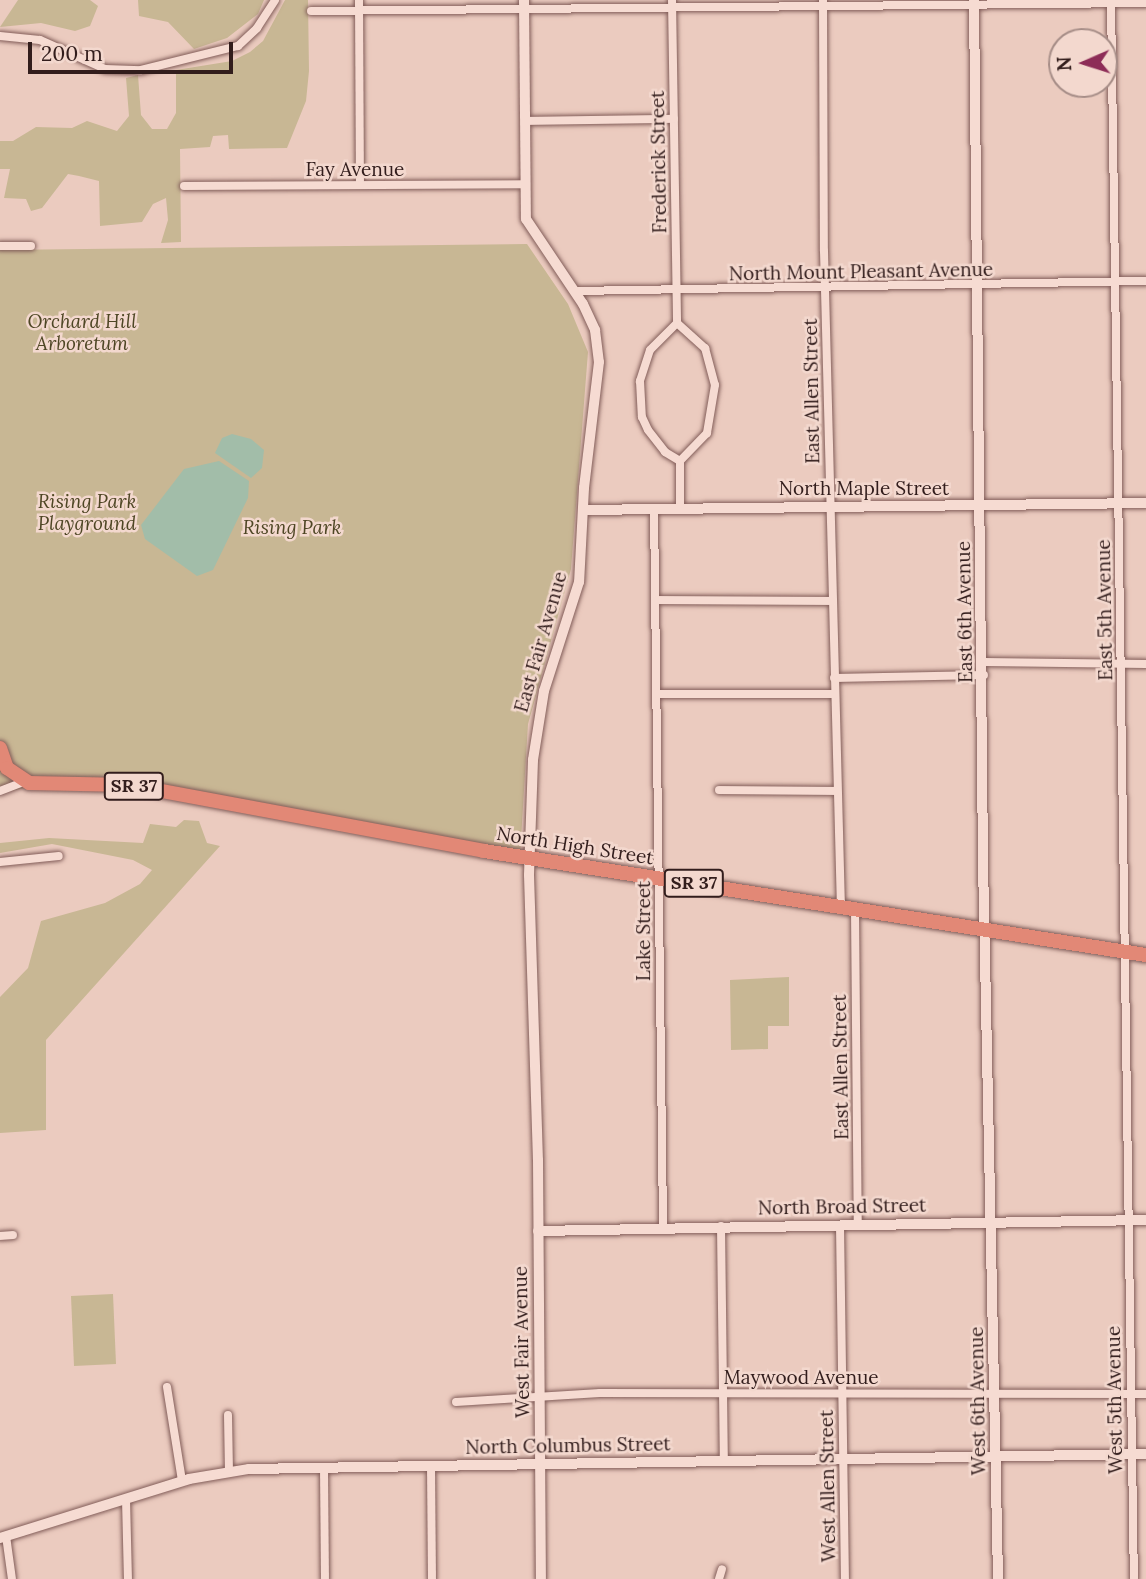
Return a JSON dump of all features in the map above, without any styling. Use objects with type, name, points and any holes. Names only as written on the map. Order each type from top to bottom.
[{"type":"highway","points":[[0,748],[7,768],[23,782]]},
{"type":"highway","name":"North High Street","points":[[23,782],[129,785],[529,858],[1146,955]]},
{"type":"main road","name":"East Fair Avenue","points":[[524,5],[526,219],[576,291],[595,330],[599,362],[576,595],[536,726],[529,858],[538,1231]]},
{"type":"main road","name":"West Fair Avenue","points":[[538,1231],[541,1579]]},
{"type":"main road","name":"North Columbus Street","points":[[3,1537],[182,1481],[229,1471],[1146,1454]]},
{"type":"street","points":[[0,36],[40,40],[105,69],[141,70],[238,46],[257,28],[275,0]]},
{"type":"street","points":[[359,0],[360,185]]},
{"type":"street","points":[[311,11],[524,5],[1111,1],[1146,3]]},
{"type":"street","name":"East 5th Avenue","points":[[1111,1],[1128,1220]]},
{"type":"street","name":"East 6th Avenue","points":[[974,2],[984,662],[985,930],[992,1222]]},
{"type":"street","name":"East Allen Street","points":[[823,3],[825,288],[834,694],[837,791],[848,908],[858,1224]]},
{"type":"street","name":"Frederick Street","points":[[672,4],[677,323]]},
{"type":"street","points":[[525,121],[674,119]]},
{"type":"street","name":"Fay Avenue","points":[[184,186],[525,184]]},
{"type":"street","points":[[0,246],[31,246]]},
{"type":"street","name":"North Mount Pleasant Avenue","points":[[576,291],[1146,281]]},
{"type":"street","points":[[680,461],[665,452],[648,430],[642,416],[640,381],[650,349],[677,323],[705,348],[715,388],[708,433],[680,461],[680,508]]},
{"type":"street","name":"North Maple Street","points":[[583,510],[1146,503]]},
{"type":"street","name":"Lake Street","points":[[654,508],[663,1228]]},
{"type":"street","points":[[656,600],[833,601]]},
{"type":"street","points":[[984,662],[1146,664]]},
{"type":"street","points":[[834,678],[984,675]]},
{"type":"street","points":[[657,694],[834,694]]},
{"type":"street","name":"North High Street","points":[[0,791],[23,782]]},
{"type":"street","points":[[719,790],[837,791]]},
{"type":"street","points":[[0,862],[59,856]]},
{"type":"street","name":"West 5th Avenue","points":[[1128,1220],[1134,1579]]},
{"type":"street","name":"North Broad Street","points":[[538,1231],[1146,1220]]},
{"type":"street","name":"West 6th Avenue","points":[[992,1222],[998,1579]]},
{"type":"street","name":"West Allen Street","points":[[840,1225],[845,1579]]},
{"type":"street","points":[[721,1226],[724,1461]]},
{"type":"street","points":[[0,1236],[13,1235]]},
{"type":"street","points":[[167,1387],[182,1481]]},
{"type":"street","name":"Maywood Avenue","points":[[456,1402],[541,1395],[1146,1394]]},
{"type":"street","points":[[228,1415],[229,1471]]},
{"type":"street","points":[[431,1466],[432,1579]]},
{"type":"street","points":[[324,1468],[325,1579]]},
{"type":"street","points":[[125,1499],[128,1579]]},
{"type":"street","points":[[3,1537],[12,1579]]},
{"type":"street","points":[[719,1579],[722,1569]]},
{"type":"green space","points":[[18,0],[90,0],[98,6],[90,26],[75,31],[41,23],[0,27]]},
{"type":"green space","points":[[138,0],[264,0],[258,14],[227,38],[194,49],[168,22],[139,16]]},
{"type":"green space","points":[[285,0],[308,0],[309,71],[306,101],[287,148],[229,149],[228,135],[213,136],[210,147],[180,149],[181,242],[161,243],[168,220],[166,198],[153,204],[142,222],[100,226],[99,181],[79,176],[68,174],[42,208],[31,211],[26,199],[4,198],[10,169],[0,169],[0,141],[13,141],[36,127],[72,128],[87,121],[117,131],[129,116],[126,78],[138,75],[141,115],[152,129],[167,129],[176,113],[176,70],[232,61],[250,52],[263,41]]},
{"type":"green space","name":"Rising Park","points":[[527,244],[568,304],[588,352],[571,569],[528,724],[520,856],[129,785],[46,784],[0,793],[0,250]]},
{"type":"green space","points":[[184,820],[199,821],[207,843],[220,846],[46,1040],[46,1130],[0,1133],[0,997],[28,968],[41,921],[105,903],[140,884],[152,870],[133,860],[52,844],[0,853],[0,843],[49,838],[143,843],[150,824],[176,827]]},
{"type":"green space","points":[[789,977],[789,1026],[768,1026],[768,1049],[731,1050],[730,980]]},
{"type":"green space","points":[[113,1294],[116,1364],[74,1366],[71,1296]]},
{"type":"shaded area","points":[[232,434],[251,439],[264,450],[262,468],[251,478],[215,453],[222,438]]},
{"type":"shaded area","points":[[219,461],[249,481],[248,498],[213,570],[197,576],[145,539],[141,525],[184,469]]},
{"type":"park label","name":"Orchard Hill Arboretum","points":[[82,333]]},
{"type":"park label","name":"Rising Park Playground","points":[[87,513]]}]
